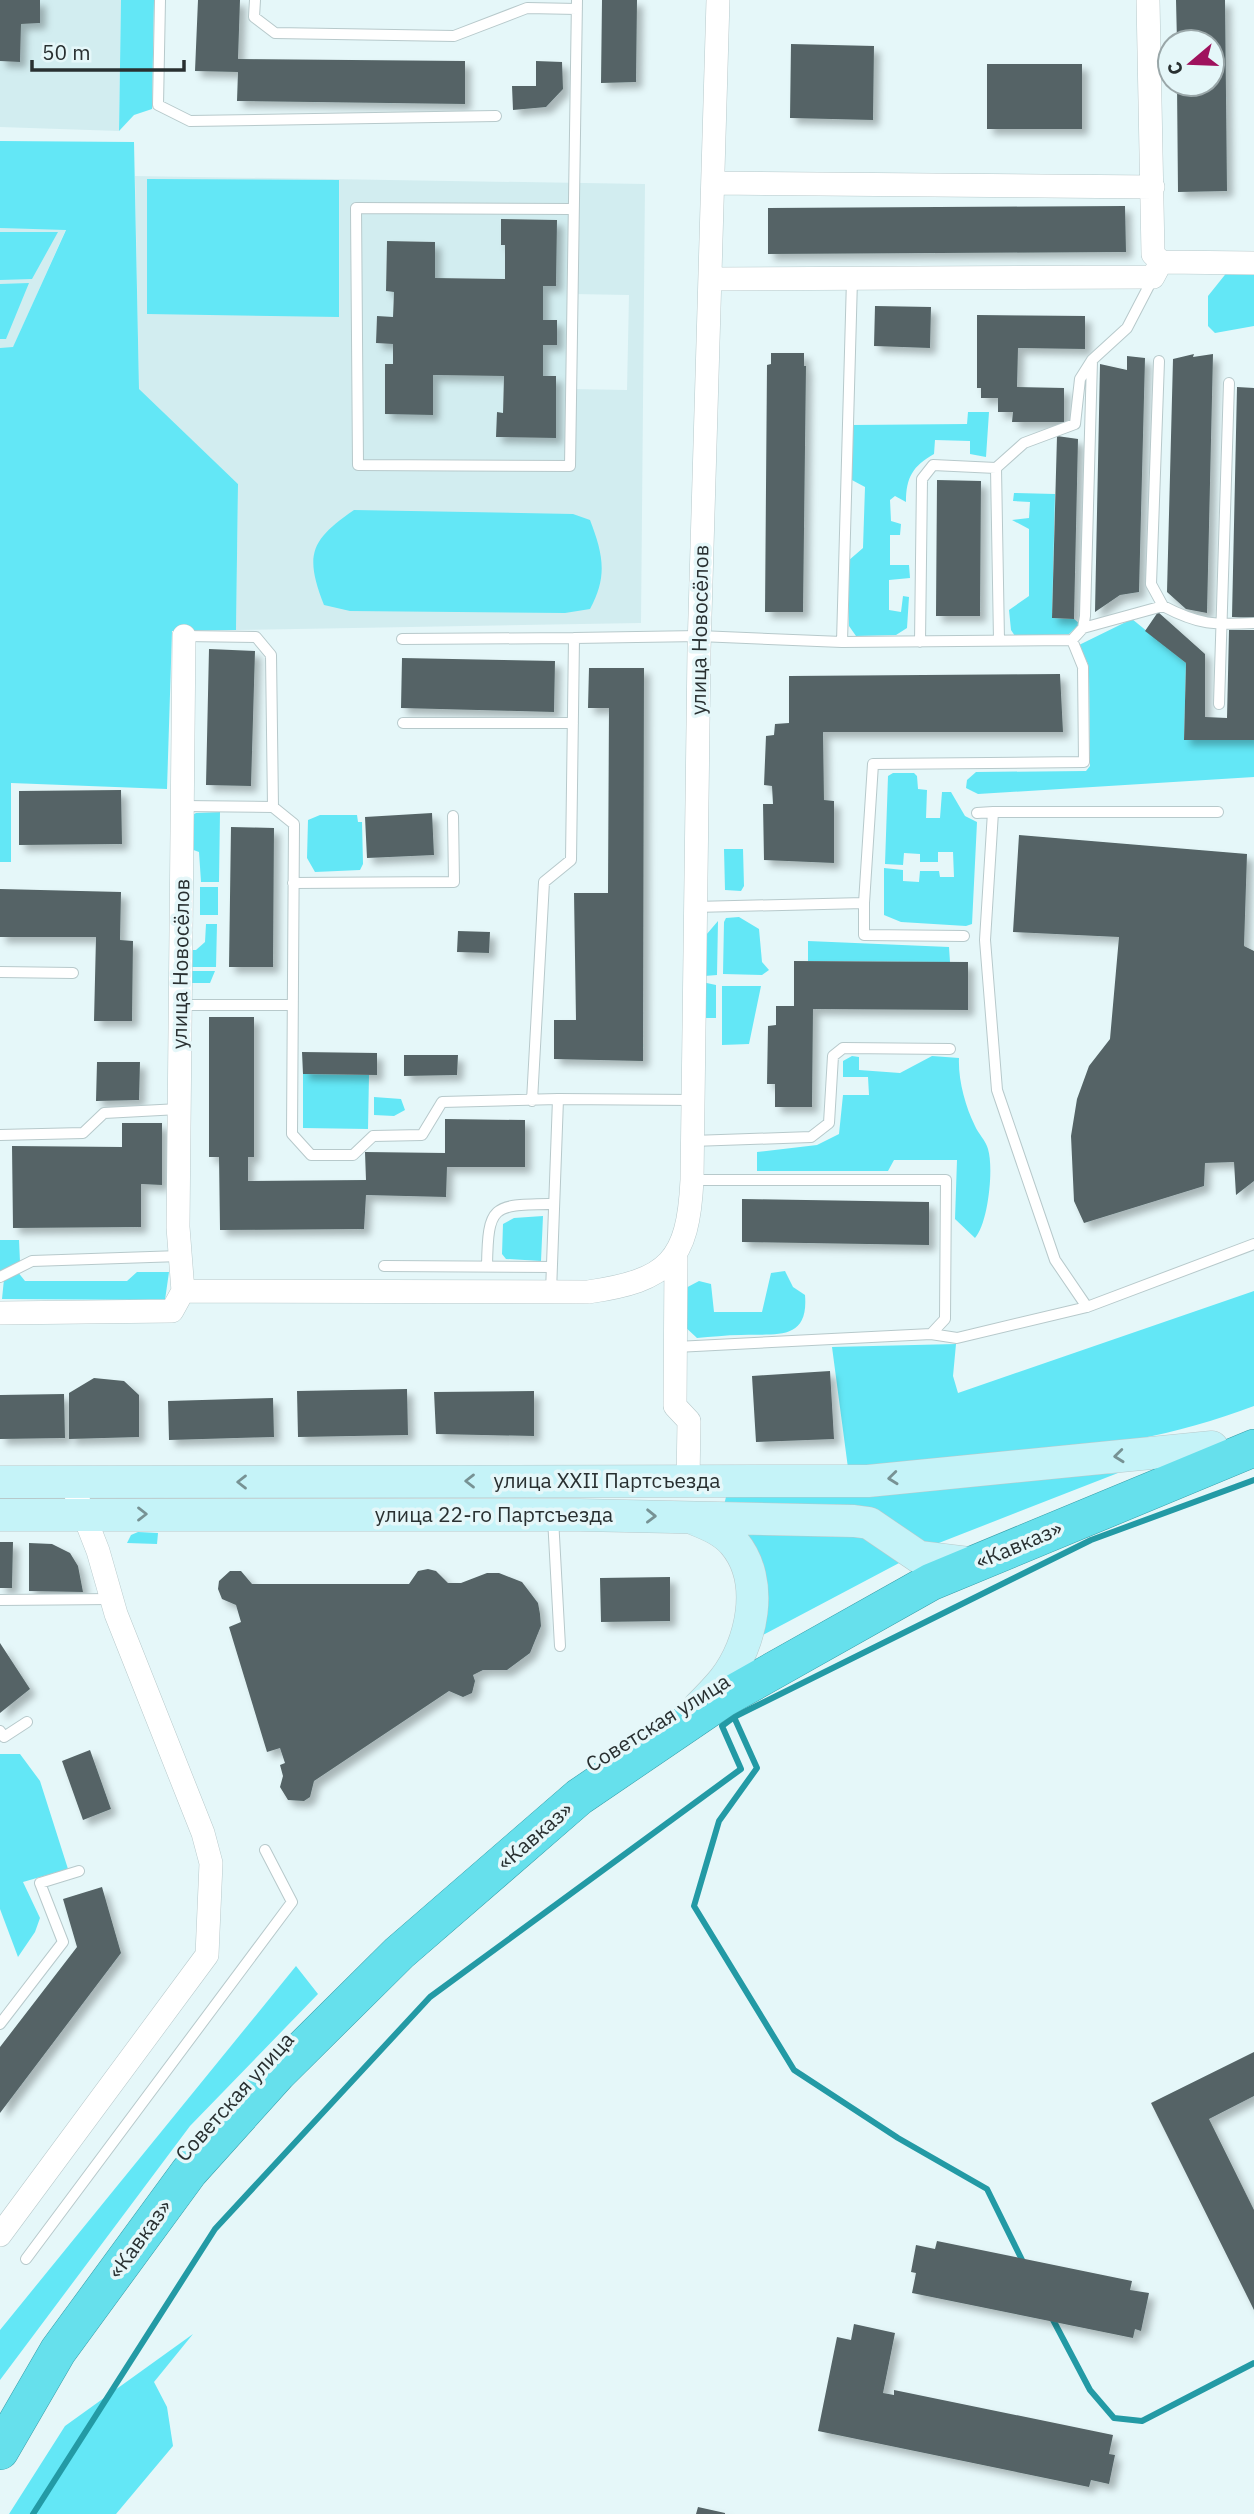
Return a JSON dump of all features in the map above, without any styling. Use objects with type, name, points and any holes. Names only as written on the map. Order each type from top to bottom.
[{"type":"highway","name":"Советская улица","points":[[0,2411],[27,2367],[165,2175],[300,2024],[414,1913],[545,1796],[665,1714],[937,1560],[1254,1429]]},
{"type":"highway","name":"«Кавказ»","points":[[0,2451],[58,2351],[189,2172],[278,2073],[399,1953],[579,1797],[723,1699],[931,1581],[1254,1448]]},
{"type":"main road","name":"улица XXII Партсъезда","points":[[0,1482],[868,1481],[1212,1447]]},
{"type":"main road","points":[[678,1730],[724,1680],[743,1645],[752,1614],[752,1577],[735,1543],[716,1528],[688,1517],[688,1481]]},
{"type":"main road","name":"улица 22-го Партсъезда","points":[[0,1515],[752,1516],[869,1523],[919,1557],[977,1564]]},
{"type":"street","name":"улица Новосёлов","points":[[676,1258],[690,1221],[692,1180],[699,636],[706,336],[712,279],[718,0]]},
{"type":"street","points":[[1149,0],[1153,254],[1157,270]]},
{"type":"street","points":[[713,183],[1153,187]]},
{"type":"street","points":[[712,279],[852,279],[1157,270],[1254,263]]},
{"type":"street","name":"улица Новосёлов","points":[[183,1291],[180,1256],[180,1109],[184,636]]},
{"type":"street","points":[[0,1313],[173,1311],[183,1291],[588,1292],[628,1284],[652,1275],[676,1258]]},
{"type":"street","points":[[676,1258],[675,1406],[689,1421],[688,1481]]},
{"type":"street","points":[[0,2235],[207,1955],[211,1863],[203,1833],[112,1600],[71,1482]]},
{"type":"lane","points":[[160,0],[158,105],[190,121],[496,116]]},
{"type":"lane","points":[[255,0],[254,17],[275,33],[454,36],[527,8],[577,4],[570,466],[358,466],[356,208],[572,209]]},
{"type":"lane","points":[[920,642],[922,479],[933,465],[996,468],[1024,443],[1075,424],[1080,379],[1092,360],[1127,328],[1157,270]]},
{"type":"lane","points":[[842,642],[852,279]]},
{"type":"lane","points":[[1083,628],[1092,360]]},
{"type":"lane","points":[[1159,361],[1151,584],[1163,606],[1192,621],[1220,625],[1254,623]]},
{"type":"lane","points":[[1219,704],[1229,383]]},
{"type":"lane","points":[[996,468],[999,640]]},
{"type":"lane","points":[[402,639],[699,636],[842,642],[1072,640],[1083,628],[1163,606]]},
{"type":"lane","points":[[184,636],[256,637],[271,655],[273,807]]},
{"type":"lane","points":[[532,1101],[544,882],[571,860],[575,638]]},
{"type":"lane","points":[[964,936],[864,935],[873,764],[1084,762],[1083,667],[1072,640]]},
{"type":"lane","points":[[403,723],[573,723]]},
{"type":"lane","points":[[182,806],[273,807],[294,824],[292,1134],[311,1155],[352,1155],[373,1136],[422,1135],[442,1102],[693,1100]]},
{"type":"lane","points":[[993,812],[985,940],[997,1090],[1055,1260],[1087,1307]]},
{"type":"lane","points":[[977,813],[1218,812]]},
{"type":"lane","points":[[293,883],[454,881],[453,816]]},
{"type":"lane","points":[[695,907],[864,903]]},
{"type":"lane","points":[[0,972],[73,973]]},
{"type":"lane","points":[[181,1004],[292,1005]]},
{"type":"lane","points":[[692,1141],[811,1137],[829,1123],[833,1056],[843,1048],[950,1049]]},
{"type":"lane","points":[[551,1292],[558,1099]]},
{"type":"lane","points":[[0,1135],[83,1133],[104,1113],[180,1109]]},
{"type":"lane","points":[[692,1180],[946,1180],[945,1319],[931,1334]]},
{"type":"lane","points":[[487,1266],[488,1224],[498,1211],[510,1205],[554,1204]]},
{"type":"lane","points":[[676,1347],[931,1334],[957,1338],[1087,1307],[1254,1244]]},
{"type":"lane","points":[[0,1277],[32,1261],[180,1256]]},
{"type":"lane","points":[[384,1266],[552,1266]]},
{"type":"lane","points":[[553,1515],[561,1646]]},
{"type":"lane","points":[[0,1600],[112,1600]]},
{"type":"lane","points":[[0,1731],[4,1737],[27,1722]]},
{"type":"lane","points":[[26,2259],[292,1902],[265,1850]]},
{"type":"lane","points":[[0,2024],[63,1942],[40,1883],[79,1871]]},
{"type":"shaded area","points":[[40,0],[121,0],[119,131],[0,127],[0,61],[20,62],[21,24],[40,23]]},
{"type":"shaded area","points":[[121,0],[154,0],[152,109],[134,115],[119,131]]},
{"type":"shaded area","points":[[0,141],[134,142],[139,389],[238,484],[236,630],[172,631],[167,789],[11,783],[11,862],[0,862],[0,348],[13,347],[66,230],[0,228]]},
{"type":"shaded area","points":[[135,176],[645,184],[641,623],[236,630],[238,484],[139,390]],"holes":[[[501,219],[556,220],[556,286],[543,286],[543,320],[557,320],[543,345],[543,376],[556,377],[555,438],[497,437],[497,413],[503,413],[504,376],[433,375],[432,415],[393,364],[393,344],[376,343],[377,317],[393,317],[394,292],[386,291],[387,241],[435,242],[435,278],[505,279],[505,245],[501,244]],[[573,294],[629,295],[627,390],[571,389]]]},
{"type":"shaded area","points":[[147,179],[339,180],[339,317],[147,314]]},
{"type":"shaded area","points":[[0,228],[66,229],[13,348],[0,348]]},
{"type":"shaded area","points":[[0,232],[58,232],[32,279],[0,280]]},
{"type":"shaded area","points":[[1228,271],[1254,271],[1254,326],[1215,333],[1208,326],[1208,296]]},
{"type":"shaded area","points":[[29,283],[6,339],[0,339],[0,284]]},
{"type":"shaded area","points":[[968,412],[989,412],[986,457],[970,454],[970,441],[935,440],[934,454],[916,468],[909,479],[906,502],[895,496],[890,500],[891,521],[901,524],[900,535],[890,535],[890,565],[909,565],[910,578],[889,580],[889,610],[901,612],[903,596],[909,597],[907,628],[896,635],[856,636],[849,626],[848,561],[863,548],[865,487],[850,479],[852,425],[967,424]]},
{"type":"shaded area","points":[[1014,493],[1055,494],[1052,618],[1074,619],[1080,624],[1069,634],[1015,636],[1011,630],[1009,610],[1029,596],[1029,529],[1012,520],[1029,518],[1030,502],[1013,501]]},
{"type":"shaded area","points":[[354,510],[573,514],[590,520],[602,565],[596,597],[590,609],[565,613],[350,611],[324,605],[314,573],[315,550],[328,530]]},
{"type":"shaded area","points":[[1132,619],[1186,663],[1184,740],[1254,740],[1254,777],[978,794],[966,788],[967,780],[976,772],[1086,771],[1090,766],[1089,675],[1088,664],[1079,645]]},
{"type":"shaded area","points":[[893,773],[914,773],[917,776],[918,789],[927,790],[926,818],[940,818],[942,792],[951,792],[965,816],[977,822],[972,924],[966,926],[901,922],[884,915],[884,868],[903,870],[903,881],[919,882],[920,871],[939,871],[940,877],[954,877],[953,852],[938,852],[938,862],[920,862],[920,854],[904,853],[903,865],[885,864],[888,776]]},
{"type":"shaded area","points":[[220,812],[219,882],[201,882],[199,852],[188,848],[189,817],[196,813]]},
{"type":"shaded area","points":[[320,815],[357,815],[358,822],[362,822],[363,864],[360,870],[315,872],[307,858],[308,820]]},
{"type":"shaded area","points":[[724,849],[743,849],[744,886],[741,891],[725,890]]},
{"type":"shaded area","points":[[200,887],[218,887],[218,915],[200,915]]},
{"type":"shaded area","points":[[739,917],[759,929],[762,962],[769,970],[762,975],[723,974],[724,922],[726,918]]},
{"type":"shaded area","points":[[718,921],[717,975],[704,976],[706,935]]},
{"type":"shaded area","points":[[206,924],[217,924],[216,967],[184,967],[185,950],[196,950],[205,942]]},
{"type":"shaded area","points":[[808,941],[949,947],[950,962],[808,961]]},
{"type":"shaded area","points":[[184,971],[215,971],[210,983],[188,983]]},
{"type":"shaded area","points":[[702,982],[716,985],[716,1018],[703,1018]]},
{"type":"shaded area","points":[[722,986],[761,986],[749,1044],[722,1045]]},
{"type":"shaded area","points":[[852,1056],[859,1057],[859,1070],[900,1073],[932,1056],[959,1058],[965,1101],[990,1158],[986,1209],[980,1231],[975,1238],[955,1219],[957,1160],[894,1160],[888,1171],[757,1171],[757,1152],[817,1145],[839,1134],[843,1095],[869,1095],[868,1077],[843,1077],[843,1061]]},
{"type":"shaded area","points":[[303,1074],[369,1075],[368,1129],[303,1128]]},
{"type":"shaded area","points":[[374,1097],[401,1099],[405,1110],[394,1116],[374,1115]]},
{"type":"shaded area","points":[[543,1216],[541,1261],[506,1259],[502,1254],[503,1224],[514,1218]]},
{"type":"shaded area","points":[[0,1240],[19,1240],[20,1262],[0,1271]]},
{"type":"shaded area","points":[[17,1271],[25,1281],[127,1281],[137,1272],[169,1272],[165,1300],[2,1299],[4,1279]]},
{"type":"shaded area","points":[[785,1271],[793,1287],[805,1295],[805,1310],[795,1328],[777,1334],[697,1338],[682,1324],[682,1290],[699,1281],[711,1284],[714,1312],[762,1312],[771,1273]]},
{"type":"shaded area","points":[[1254,1291],[1254,1406],[1155,1436],[1104,1445],[1003,1458],[848,1468],[832,1347],[956,1344],[953,1376],[958,1393]]},
{"type":"shaded area","points":[[1118,1473],[926,1548],[724,1505],[726,1497]]},
{"type":"shaded area","points":[[138,1532],[158,1533],[157,1544],[127,1543],[131,1535]]},
{"type":"shaded area","points":[[861,1533],[901,1562],[761,1636],[738,1534]]},
{"type":"shaded area","points":[[0,1754],[20,1754],[40,1781],[68,1869],[23,1882],[40,1918],[35,1932],[18,1957],[0,1909]]},
{"type":"shaded area","points":[[296,1966],[318,1994],[190,2126],[0,2380],[0,2330]]},
{"type":"shaded area","points":[[193,2334],[154,2382],[167,2407],[173,2446],[116,2514],[9,2514],[65,2426]]},
{"type":"building","points":[[0,0],[40,0],[40,23],[21,24],[20,62],[0,61]]},
{"type":"building","points":[[198,0],[240,0],[238,59],[465,61],[465,104],[237,101],[238,72],[195,71]]},
{"type":"building","points":[[602,0],[637,0],[636,82],[601,83]]},
{"type":"building","points":[[1176,0],[1225,0],[1225,28],[1177,28]]},
{"type":"building","points":[[791,44],[874,46],[873,120],[790,118]]},
{"type":"building","points":[[536,61],[562,62],[563,89],[546,107],[513,110],[512,86],[536,86]]},
{"type":"building","points":[[987,64],[1082,64],[1082,129],[987,129]]},
{"type":"building","points":[[1226,96],[1227,191],[1178,192],[1177,98],[1226,98]]},
{"type":"building","points":[[1125,206],[1126,252],[768,254],[768,208]]},
{"type":"building","points":[[501,219],[557,220],[556,286],[543,286],[543,320],[557,320],[557,345],[543,345],[543,376],[556,376],[556,438],[496,437],[497,412],[503,413],[504,376],[433,375],[433,415],[385,414],[385,364],[393,364],[393,344],[376,343],[377,316],[393,317],[394,292],[386,291],[387,241],[435,242],[435,278],[505,279],[505,245],[501,245]]},
{"type":"building","points":[[875,306],[931,307],[930,348],[874,346]]},
{"type":"building","points":[[977,315],[1085,316],[1085,349],[1018,348],[1017,387],[1064,388],[1064,422],[1012,422],[1013,412],[998,412],[998,398],[981,398],[981,388],[977,388]]},
{"type":"building","points":[[771,353],[804,353],[806,366],[803,612],[765,612],[767,365],[771,364]]},
{"type":"building","points":[[1194,354],[1193,357],[1213,354],[1207,613],[1186,609],[1167,592],[1173,359]]},
{"type":"building","points":[[1127,356],[1145,358],[1139,592],[1120,595],[1095,612],[1100,364],[1127,370]]},
{"type":"building","points":[[1237,387],[1254,388],[1254,618],[1232,617]]},
{"type":"building","points":[[1057,436],[1078,439],[1074,619],[1052,618]]},
{"type":"building","points":[[937,480],[981,481],[980,616],[936,616]]},
{"type":"building","points":[[1158,612],[1205,654],[1205,717],[1227,718],[1229,630],[1254,630],[1254,740],[1184,740],[1186,663],[1145,631]]},
{"type":"building","points":[[209,649],[255,651],[251,786],[206,785]]},
{"type":"building","points":[[402,658],[555,661],[554,712],[401,708]]},
{"type":"building","points":[[589,668],[644,668],[643,1061],[554,1059],[554,1020],[576,1020],[574,893],[608,893],[609,708],[588,708]]},
{"type":"building","points":[[1060,674],[1063,732],[823,732],[824,800],[834,801],[834,863],[764,860],[763,804],[773,804],[772,786],[764,785],[766,736],[774,735],[775,724],[789,723],[789,676]]},
{"type":"building","points":[[121,790],[122,844],[19,845],[19,791]]},
{"type":"building","points":[[432,813],[434,855],[367,858],[365,817]]},
{"type":"building","points":[[231,827],[274,828],[273,967],[229,967]]},
{"type":"building","points":[[1019,835],[1247,854],[1244,946],[1254,951],[1254,1181],[1236,1195],[1234,1162],[1205,1163],[1204,1186],[1084,1223],[1074,1201],[1071,1136],[1077,1099],[1089,1066],[1110,1039],[1119,937],[1013,932]]},
{"type":"building","points":[[0,889],[121,892],[120,940],[133,941],[132,1021],[94,1021],[96,937],[0,937]]},
{"type":"building","points":[[458,931],[490,932],[489,953],[457,952]]},
{"type":"building","points":[[794,961],[968,962],[968,1010],[813,1009],[812,1107],[775,1107],[775,1084],[767,1084],[768,1026],[776,1025],[776,1006],[794,1006]]},
{"type":"building","points":[[209,1017],[254,1017],[254,1157],[248,1157],[248,1181],[366,1180],[365,1152],[445,1153],[445,1119],[525,1120],[525,1167],[447,1167],[446,1197],[366,1195],[364,1229],[220,1230],[219,1157],[209,1157]]},
{"type":"building","points":[[302,1052],[377,1053],[377,1075],[303,1074]]},
{"type":"building","points":[[404,1055],[458,1055],[457,1075],[404,1076]]},
{"type":"building","points":[[97,1062],[140,1062],[139,1100],[96,1101]]},
{"type":"building","points":[[122,1123],[162,1123],[162,1185],[141,1184],[141,1227],[13,1228],[12,1146],[122,1147]]},
{"type":"building","points":[[742,1199],[929,1202],[929,1245],[742,1242]]},
{"type":"building","points":[[830,1371],[834,1439],[756,1442],[752,1376]]},
{"type":"building","points":[[94,1378],[124,1381],[139,1395],[139,1437],[69,1439],[69,1393]]},
{"type":"building","points":[[407,1389],[408,1435],[298,1437],[297,1391]]},
{"type":"building","points":[[534,1391],[534,1436],[436,1434],[434,1392]]},
{"type":"building","points":[[64,1394],[65,1438],[0,1439],[0,1395]]},
{"type":"building","points":[[273,1398],[274,1437],[169,1440],[168,1401]]},
{"type":"building","points":[[0,1542],[13,1542],[12,1588],[0,1588]]},
{"type":"building","points":[[29,1543],[52,1544],[70,1553],[78,1566],[83,1592],[29,1591]]},
{"type":"building","points":[[230,1571],[241,1571],[252,1584],[409,1584],[418,1571],[436,1571],[448,1583],[461,1583],[487,1573],[499,1573],[522,1582],[538,1603],[540,1614],[541,1626],[530,1653],[507,1670],[483,1670],[473,1675],[475,1681],[472,1693],[463,1697],[449,1691],[314,1781],[310,1797],[304,1801],[288,1800],[280,1787],[283,1776],[280,1765],[285,1763],[280,1748],[267,1752],[229,1627],[241,1622],[236,1605],[222,1599],[218,1589],[219,1581]]},
{"type":"building","points":[[670,1577],[670,1621],[601,1622],[600,1578]]},
{"type":"building","points":[[0,1643],[30,1689],[0,1713]]},
{"type":"building","points":[[90,1750],[111,1809],[83,1820],[62,1761]]},
{"type":"building","points":[[102,1887],[121,1953],[0,2113],[0,2047],[77,1947],[63,1899]]},
{"type":"building","points":[[1254,2052],[1254,2096],[1209,2119],[1254,2210],[1254,2310],[1151,2103]]},
{"type":"building","points":[[937,2241],[1132,2281],[1130,2290],[1149,2293],[1141,2331],[1135,2329],[1133,2338],[912,2293],[916,2273],[911,2272],[916,2245],[935,2249]]},
{"type":"building","points":[[854,2324],[895,2333],[883,2393],[894,2395],[894,2390],[1113,2435],[1109,2454],[1115,2455],[1109,2484],[1091,2480],[1089,2487],[818,2431],[837,2337],[851,2340]]},
{"type":"building","points":[[698,2507],[725,2513],[725,2514],[696,2514]]},
{"type":"waterway","points":[[33,2514],[215,2229],[430,1997],[741,1769],[722,1726],[734,1717],[1091,1540],[1254,1480]]},
{"type":"waterway","points":[[734,1717],[757,1768],[719,1821],[694,1906],[794,2070],[898,2138],[987,2189],[1025,2266]]},
{"type":"waterway","points":[[1051,2316],[1090,2390],[1114,2418],[1142,2421],[1254,2363]]}]
